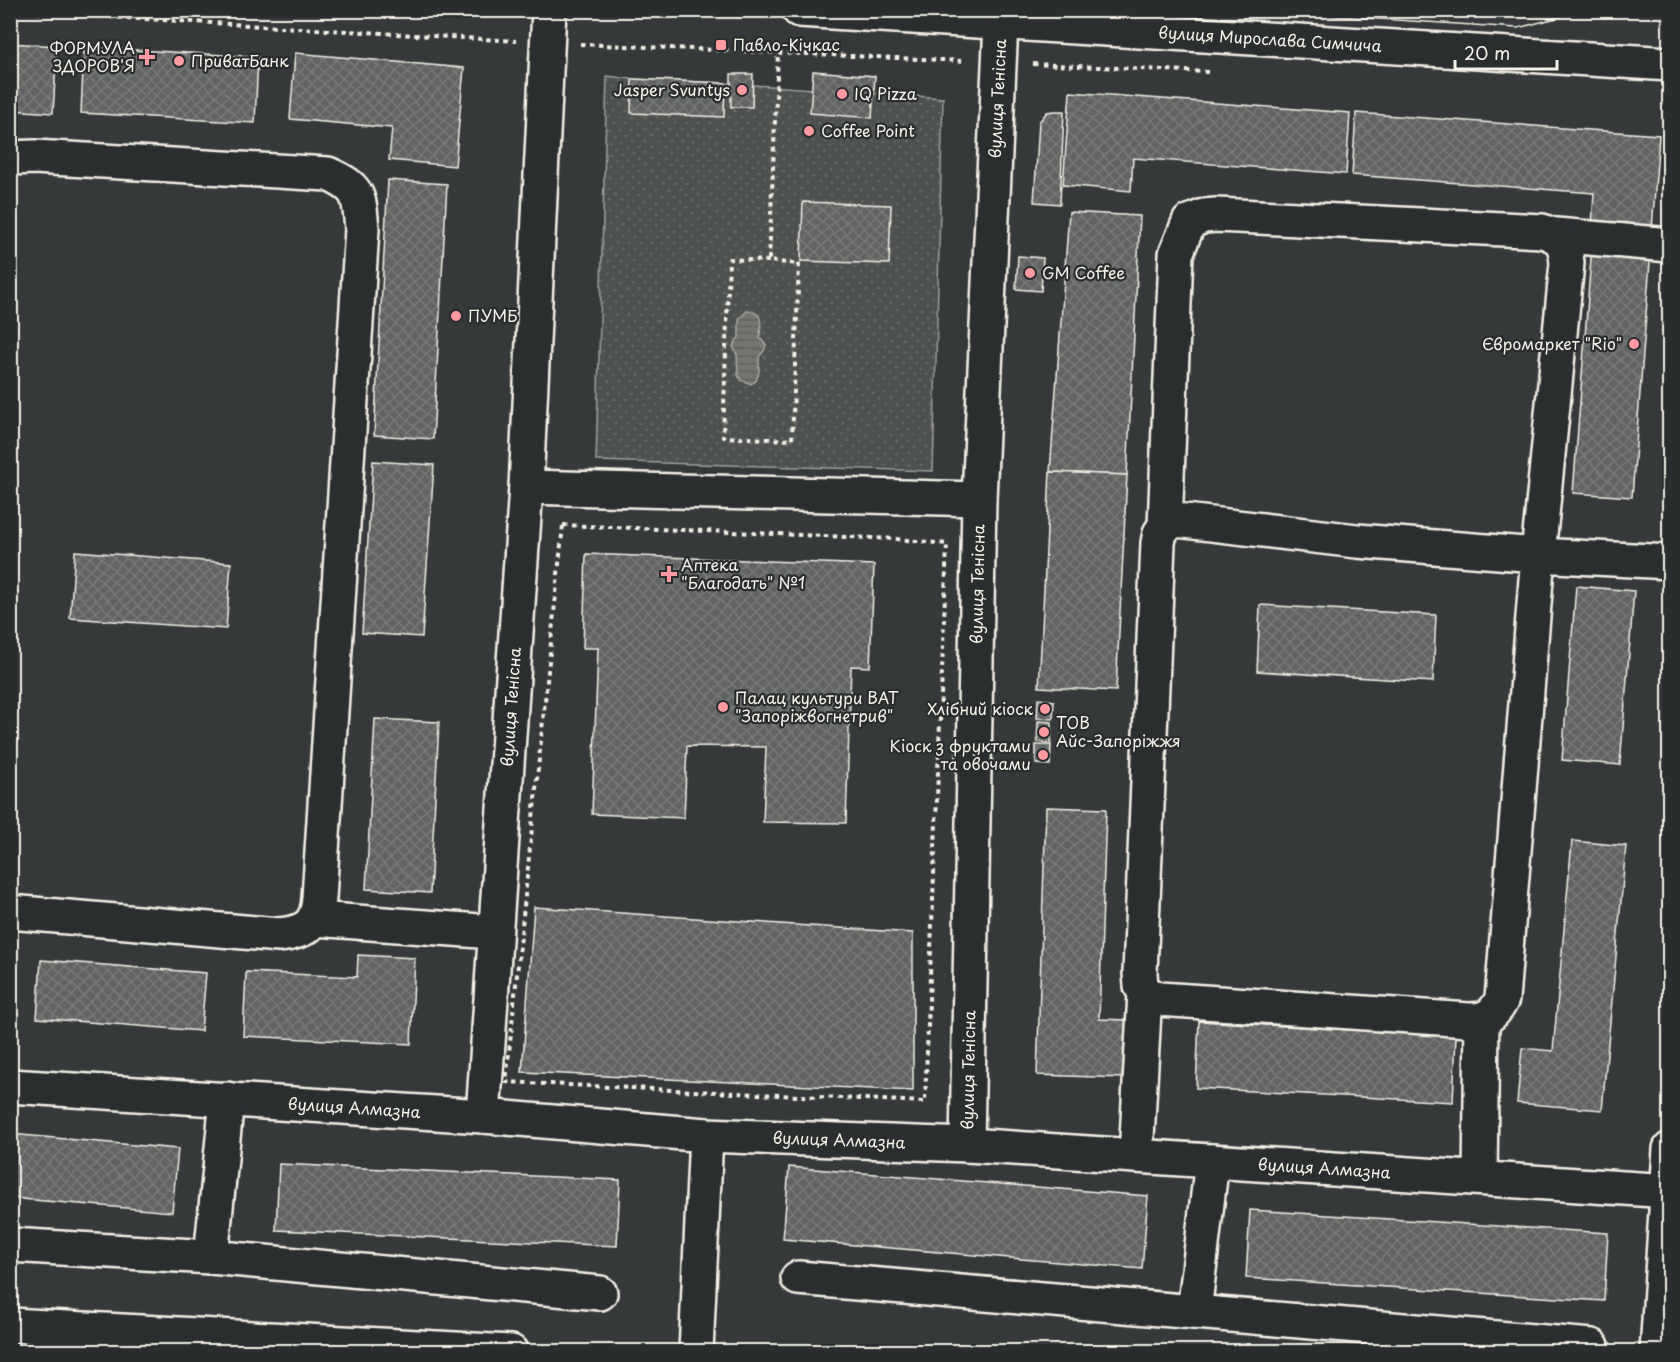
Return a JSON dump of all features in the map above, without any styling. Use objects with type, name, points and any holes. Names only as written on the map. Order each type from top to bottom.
[{"type":"street","name":"вулиця Мирослава Симчича","points":[[799,10],[1670,64]]},
{"type":"street","name":"вулиця Тенісна","points":[[967,1145],[979,499],[1001,23]]},
{"type":"street","name":"вулиця Тенісна","points":[[483,1116],[526,487],[548,26]]},
{"type":"street","points":[[10,158],[34,157],[328,174],[346,182],[359,197],[362,229],[319,898],[315,919],[305,928],[279,935],[10,912]]},
{"type":"street","points":[[1165,526],[1176,254],[1189,222],[1216,214],[1542,231],[1556,236],[1670,245]]},
{"type":"street","points":[[1145,993],[1159,999],[1482,1020],[1491,1015],[1502,999],[1538,555],[1567,263],[1565,247],[1556,236]]},
{"type":"street","points":[[526,487],[979,499]]},
{"type":"street","points":[[1136,1156],[1145,993],[1141,986],[1140,973],[1158,543],[1160,533],[1165,526],[1176,520],[1356,541],[1538,555],[1670,562]]},
{"type":"street","points":[[315,919],[495,932]]},
{"type":"street","points":[[1480,1179],[1482,1020]]},
{"type":"street","name":"вулиця Алмазна","points":[[10,1086],[483,1116],[706,1135],[967,1145],[1668,1191]]},
{"type":"street","points":[[211,1257],[227,1099]]},
{"type":"street","points":[[696,1352],[706,1135]]},
{"type":"street","points":[[1657,1352],[1670,1149]]},
{"type":"street","points":[[1194,1312],[1212,1161]]},
{"type":"street","points":[[10,1245],[211,1257],[600,1293]]},
{"type":"street","points":[[798,1278],[1592,1346]]},
{"type":"street","points":[[10,1325],[197,1343],[511,1352]]},
{"type":"path","points":[[10,11],[548,26],[778,52],[1215,72]]},
{"type":"path","points":[[769,261],[778,52]]},
{"type":"path","points":[[729,259],[769,261],[799,264],[792,440],[723,437],[729,259]]},
{"type":"path","points":[[563,525],[896,539],[947,544],[925,1102],[507,1082],[563,525]]},
{"type":"shaded area","points":[[607,76],[943,98],[933,471],[596,461]]},
{"type":"shaded area","points":[[747,311],[759,316],[760,338],[766,345],[759,357],[759,372],[756,381],[751,384],[741,380],[738,375],[737,355],[733,346],[739,337],[739,319]]},
{"type":"building","points":[[10,43],[57,46],[53,113],[10,110]]},
{"type":"building","points":[[84,47],[258,57],[255,123],[81,113]]},
{"type":"building","points":[[295,53],[464,68],[455,166],[389,160],[392,128],[290,119]]},
{"type":"building","name":"IQ Pіzza","points":[[813,71],[875,76],[872,118],[810,113]]},
{"type":"building","name":"Jasper Svuntys","points":[[731,74],[753,74],[752,107],[731,107]]},
{"type":"building","points":[[632,79],[725,83],[724,117],[631,113]]},
{"type":"building","points":[[1070,92],[1350,113],[1346,174],[1133,158],[1131,191],[1063,185]]},
{"type":"building","points":[[1064,111],[1060,204],[1034,202],[1039,122],[1047,112]]},
{"type":"building","points":[[1356,113],[1659,135],[1652,230],[1592,225],[1594,193],[1352,175]]},
{"type":"building","points":[[388,180],[447,184],[433,439],[374,435]]},
{"type":"building","points":[[803,202],[891,205],[889,264],[801,261]]},
{"type":"building","points":[[1069,212],[1140,216],[1127,475],[1050,472]]},
{"type":"building","points":[[1592,245],[1651,249],[1632,497],[1573,493]]},
{"type":"building","name":"GM Coffee","points":[[1018,256],[1043,258],[1041,291],[1016,289]]},
{"type":"building","points":[[373,461],[434,465],[422,637],[362,633]]},
{"type":"building","points":[[1050,472],[1127,475],[1116,691],[1039,687]]},
{"type":"building","points":[[75,551],[231,563],[226,629],[70,618]]},
{"type":"building","name":"Палац культури ВАТ \"Запоріжвогнетрив\"","points":[[586,554],[874,565],[870,667],[851,666],[846,823],[763,822],[766,747],[687,746],[684,818],[592,814],[598,648],[583,648]]},
{"type":"building","points":[[1576,586],[1634,591],[1620,765],[1562,760]]},
{"type":"building","points":[[1260,605],[1436,615],[1433,682],[1257,671]]},
{"type":"building","name":"Хлібний кіоск","points":[[1038,699],[1054,701],[1053,719],[1037,718]]},
{"type":"building","points":[[375,719],[439,722],[430,893],[366,889]]},
{"type":"building","name":"ТОВ Айс-Запоріжжя","points":[[1038,721],[1052,722],[1051,743],[1037,742]]},
{"type":"building","name":"Кіоск з фруктами та овочами","points":[[1036,745],[1051,745],[1050,765],[1036,764]]},
{"type":"building","points":[[1046,807],[1106,809],[1099,1019],[1126,1020],[1124,1078],[1037,1075]]},
{"type":"building","points":[[1572,841],[1626,846],[1602,1110],[1517,1103],[1522,1048],[1553,1051]]},
{"type":"building","points":[[534,907],[913,933],[913,1091],[522,1072]]},
{"type":"building","points":[[358,955],[415,958],[411,1044],[243,1036],[246,972],[357,977]]},
{"type":"building","points":[[41,960],[206,973],[201,1031],[37,1018]]},
{"type":"building","points":[[1199,1021],[1456,1036],[1453,1102],[1196,1088]]},
{"type":"building","points":[[10,1134],[178,1149],[172,1212],[10,1198]]},
{"type":"building","points":[[279,1164],[620,1180],[617,1246],[276,1230]]},
{"type":"building","points":[[789,1167],[1148,1196],[1142,1269],[783,1239]]},
{"type":"building","points":[[1250,1210],[1608,1233],[1604,1301],[1246,1278]]},
{"type":"tram line","points":[[1243,10],[1518,28],[1587,10]]},
{"type":"place","name":"Павло-Кічкас","points":[[721,45]]},
{"type":"place","name":"ФОРМУЛА ЗДОРОВ'Я","points":[[147,57]]},
{"type":"place","name":"ПриватБанк","points":[[179,61]]},
{"type":"place","name":"Jasper Svuntys","points":[[742,90]]},
{"type":"place","name":"IQ Pіzza","points":[[842,94]]},
{"type":"place","name":"Coffee Point","points":[[809,131]]},
{"type":"place","name":"GM Coffee","points":[[1030,273]]},
{"type":"place","name":"ПУМБ","points":[[456,316]]},
{"type":"place","name":"Євромаркет \"Rio\"","points":[[1634,344]]},
{"type":"place","name":"Аптека \"Благодать\" №1","points":[[669,574]]},
{"type":"place","name":"Палац культури ВАТ \"Запоріжвогнетрив\"","points":[[723,707]]},
{"type":"place","name":"Хлібний кіоск","points":[[1045,709]]},
{"type":"place","name":"ТОВ Айс-Запоріжжя","points":[[1044,732]]},
{"type":"place","name":"Кіоск з фруктами та овочами","points":[[1043,755]]}]
